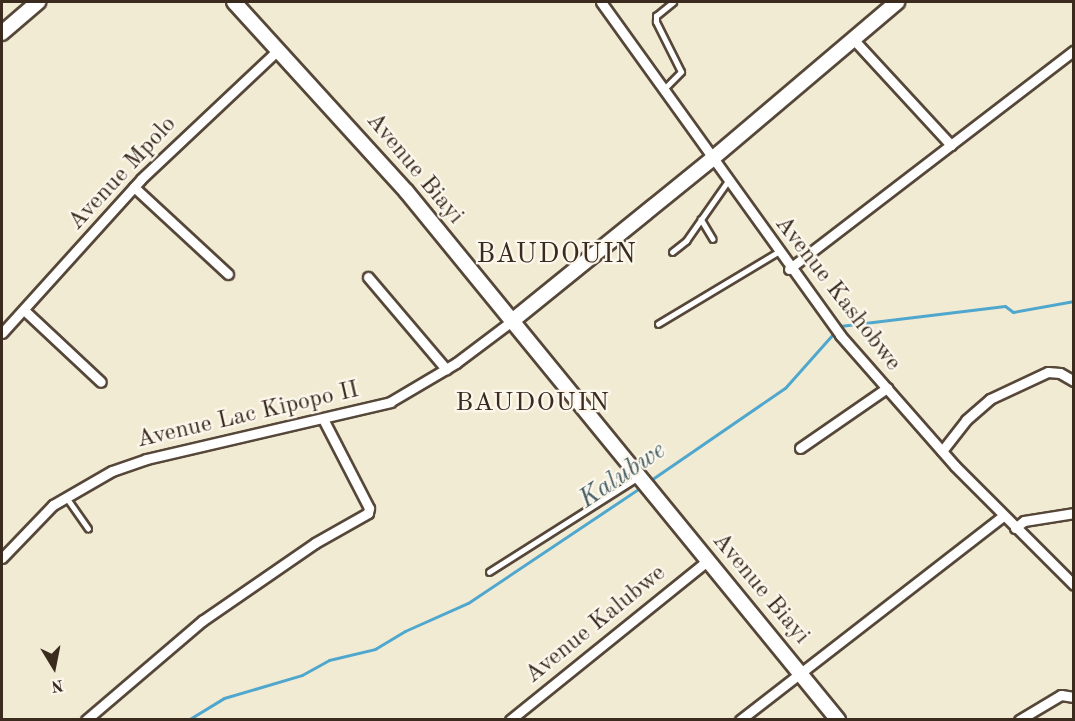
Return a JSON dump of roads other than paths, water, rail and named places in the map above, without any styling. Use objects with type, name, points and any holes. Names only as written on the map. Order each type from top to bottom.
[{"type":"street","points":[[2,33],[38,2]]},
{"type":"street","name":"Avenue Biayi","points":[[234,2],[279,48],[406,191],[838,720]]},
{"type":"street","name":"Avenue Kashobwe","points":[[601,2],[789,269],[837,331],[942,451],[1003,516],[1074,585]]},
{"type":"street","points":[[512,321],[712,159],[897,2]]},
{"type":"street","points":[[854,40],[951,145]]},
{"type":"street","name":"Avenue Mpolo","points":[[2,333],[134,187],[279,48]]},
{"type":"street","points":[[789,269],[1074,50]]},
{"type":"street","points":[[134,187],[228,274]]},
{"type":"street","points":[[368,277],[446,369]]},
{"type":"street","points":[[24,310],[101,382]]},
{"type":"street","name":"Avenue Lac Kipopo II","points":[[2,558],[37,519],[66,496],[127,464],[390,402],[446,369],[512,321]]},
{"type":"street","points":[[942,451],[966,420],[990,399],[1048,372],[1060,373],[1074,381]]},
{"type":"street","points":[[800,448],[887,388]]},
{"type":"street","points":[[86,720],[202,621],[270,572],[369,510],[323,419]]},
{"type":"street","points":[[1015,528],[1024,521],[1074,513]]},
{"type":"street","points":[[740,720],[799,671],[1003,516]]},
{"type":"street","name":"Avenue Kalubwe","points":[[510,720],[707,561]]},
{"type":"street","points":[[1019,720],[1061,695],[1074,697]]},
{"type":"lane","points":[[664,89],[681,72],[656,22],[656,16],[673,2]]},
{"type":"lane","points":[[672,252],[686,241],[728,181]]},
{"type":"lane","points":[[701,219],[713,239]]},
{"type":"lane","points":[[658,324],[778,252]]},
{"type":"lane","points":[[489,572],[644,482]]},
{"type":"lane","points":[[66,496],[87,528]]},
{"type":"waterway","name":"Kalubwe","points":[[648,482],[785,388],[840,326],[1005,306],[1013,312],[1074,301]]},
{"type":"waterway","name":"Kalubwe","points":[[188,720],[224,698],[302,675],[329,660],[375,649],[405,631],[468,603],[643,486]]},
{"type":"district","name":"BAUDOUIN","points":[[557,255]]},
{"type":"district","name":"BAUDOUIN","points":[[533,404]]}]
